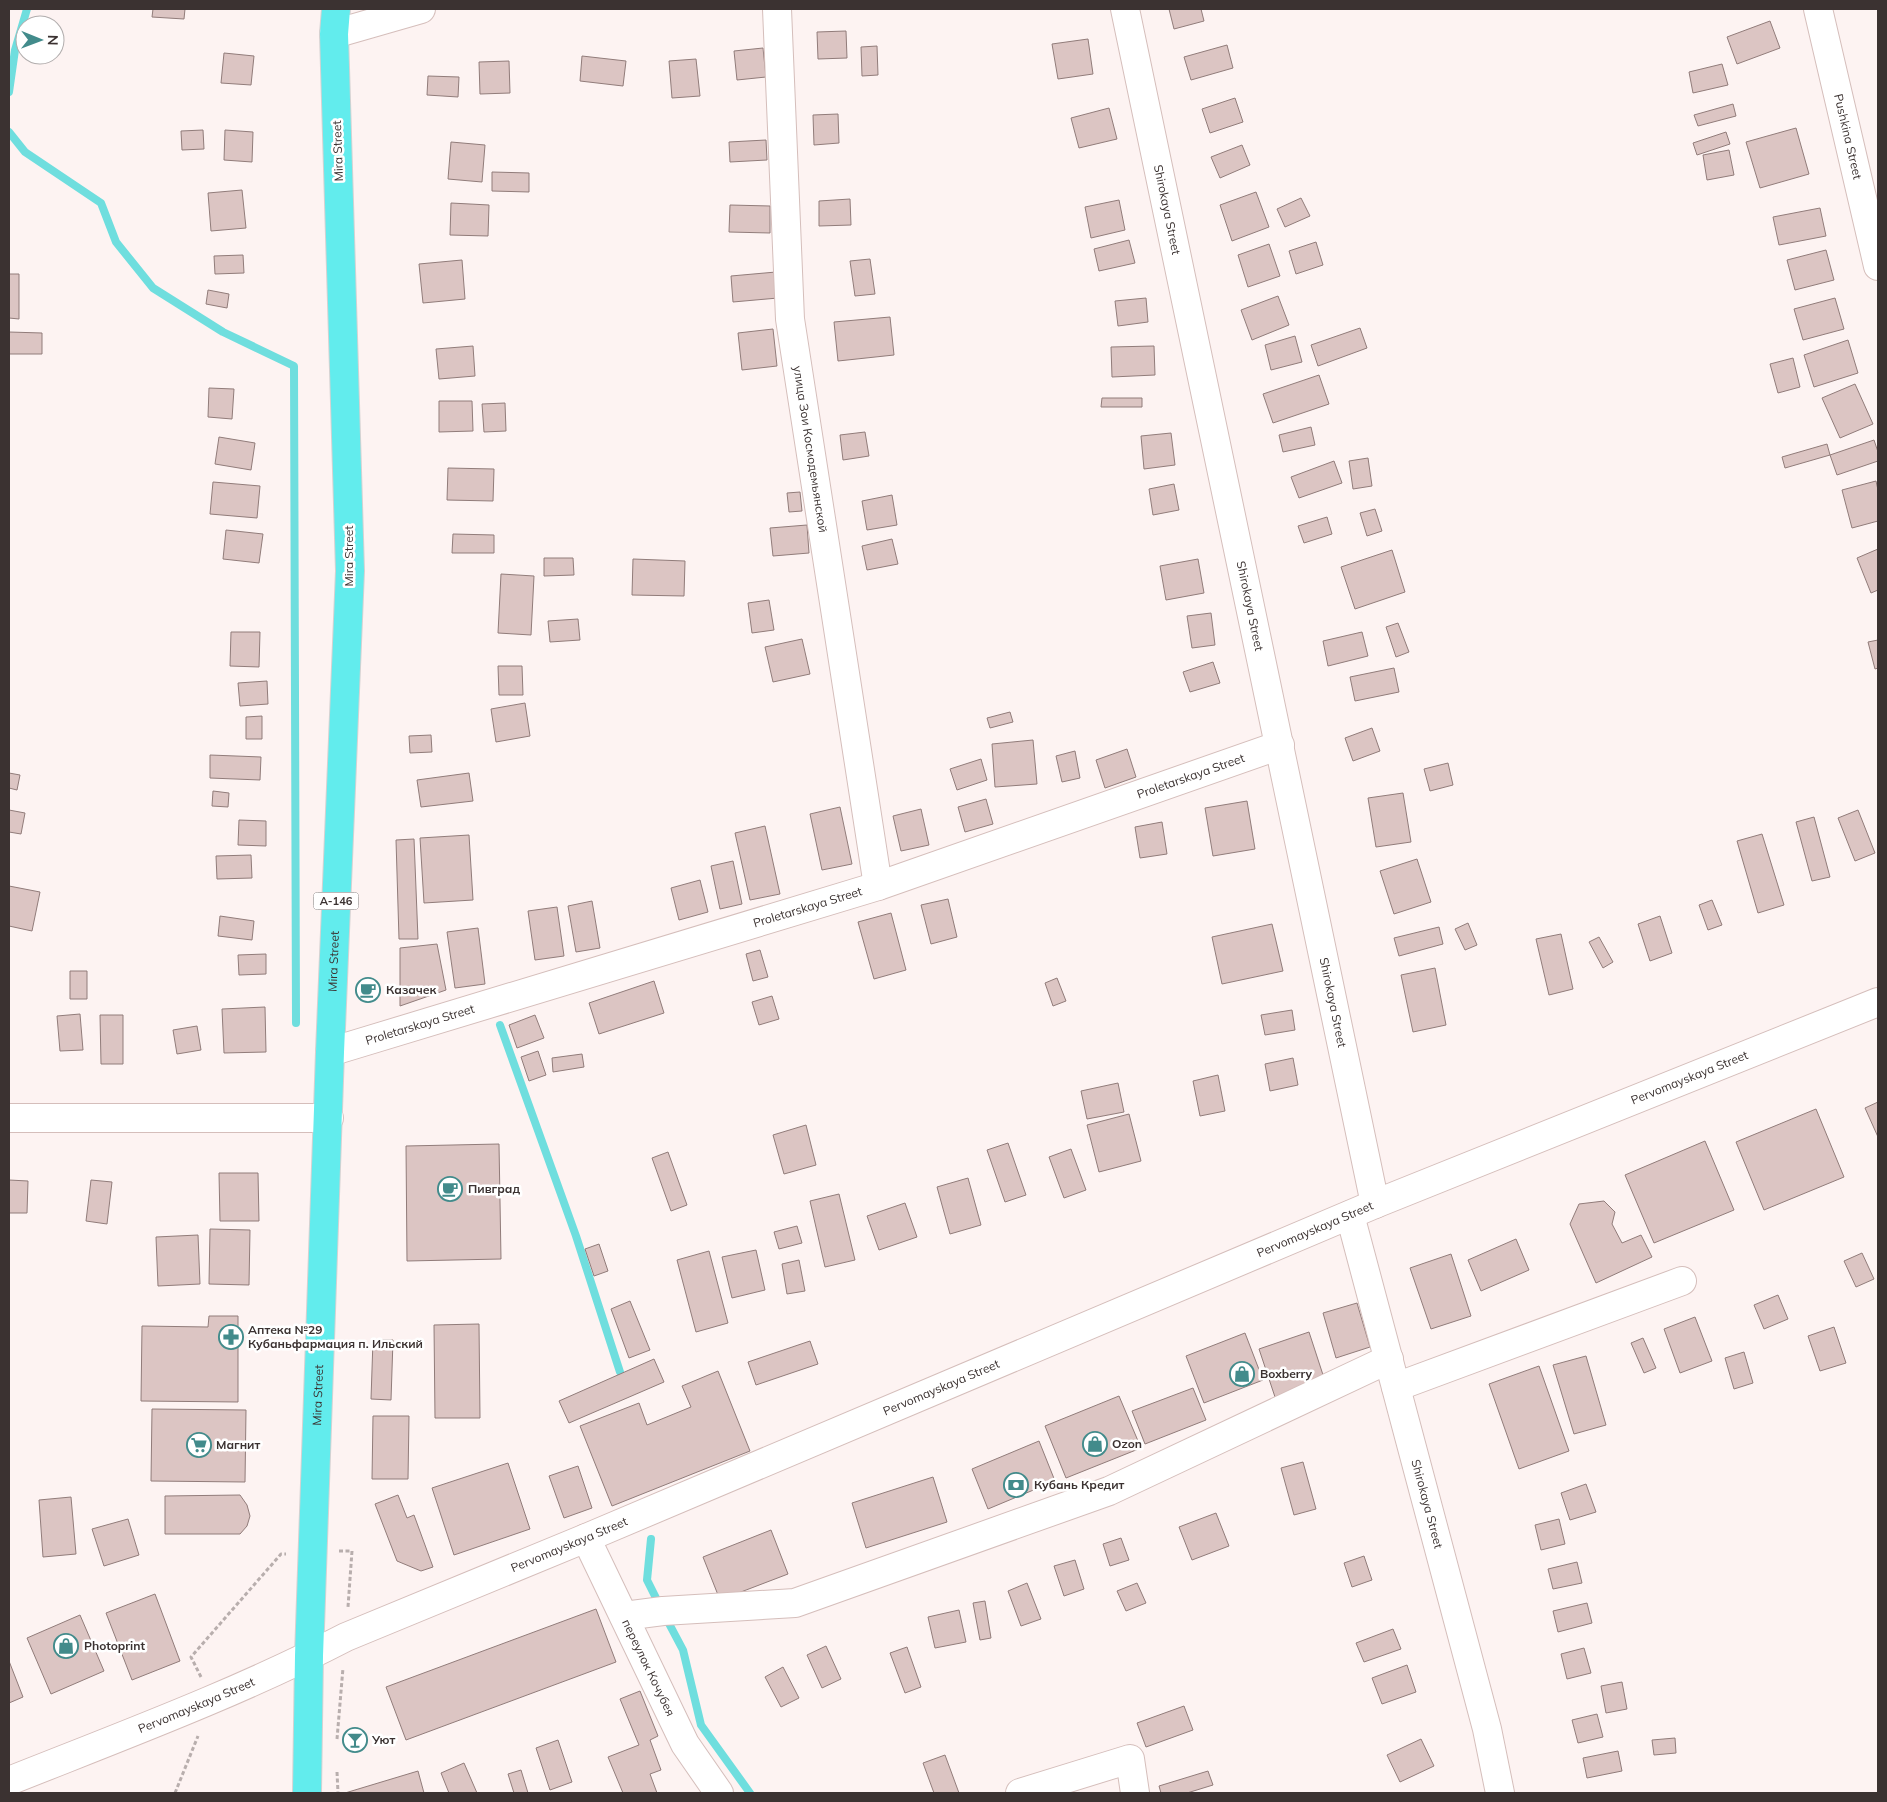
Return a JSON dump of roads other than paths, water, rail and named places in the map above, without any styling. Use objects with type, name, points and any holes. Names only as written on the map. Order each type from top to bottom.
[{"type":"highway","name":"Mira Street","points":[[307,1793],[309,1656],[330,1052],[350,571],[335,22]]},
{"type":"street","points":[[335,22],[421,9]]},
{"type":"street","name":"улица Зои Космодемьянской","points":[[777,9],[790,319],[878,886]]},
{"type":"street","name":"Shirokaya Street","points":[[1125,9],[1375,1204]]},
{"type":"street","name":"Pushkina Street","points":[[1818,9],[1878,266]]},
{"type":"street","name":"Proletarskaya Street","points":[[330,1052],[878,886],[1280,745]]},
{"type":"street","name":"Pervomayskaya Street","points":[[9,1781],[212,1700],[346,1637],[586,1538],[1375,1204],[1878,1002]]},
{"type":"street","points":[[9,1118],[328,1118]]},
{"type":"street","name":"Shirokaya Street","points":[[1350,1215],[1487,1729],[1500,1793]]},
{"type":"street","points":[[1396,1387],[1682,1281]]},
{"type":"street","points":[[624,1616],[663,1611],[796,1603],[1109,1491],[1389,1359]]},
{"type":"street","name":"переулок Кочубея","points":[[586,1538],[685,1744],[719,1793]]},
{"type":"street","points":[[1020,1793],[1130,1759],[1136,1793]]},
{"type":"waterway","points":[[9,92],[15,50],[27,9]]},
{"type":"waterway","points":[[9,132],[25,152],[101,203],[116,242],[153,288],[223,332],[294,366],[296,1023]]},
{"type":"waterway","points":[[500,1025],[576,1236],[620,1372]]},
{"type":"waterway","points":[[651,1539],[647,1580],[660,1606]]},
{"type":"waterway","points":[[665,1616],[683,1650],[701,1725],[750,1793]]},
{"type":"place","name":"Казачек","points":[[368,990]]},
{"type":"place","name":"Пивград","points":[[450,1189]]},
{"type":"place","name":"Аптека №29 Кубаньфармация п. Ильский","points":[[231,1337]]},
{"type":"place","name":"Boxberry","points":[[1242,1374]]},
{"type":"place","name":"Ozon","points":[[1095,1444]]},
{"type":"place","name":"Магнит","points":[[199,1445]]},
{"type":"place","name":"Кубань Кредит","points":[[1016,1485]]},
{"type":"place","name":"Photoprint","points":[[66,1646]]},
{"type":"place","name":"Уют","points":[[355,1740]]}]
